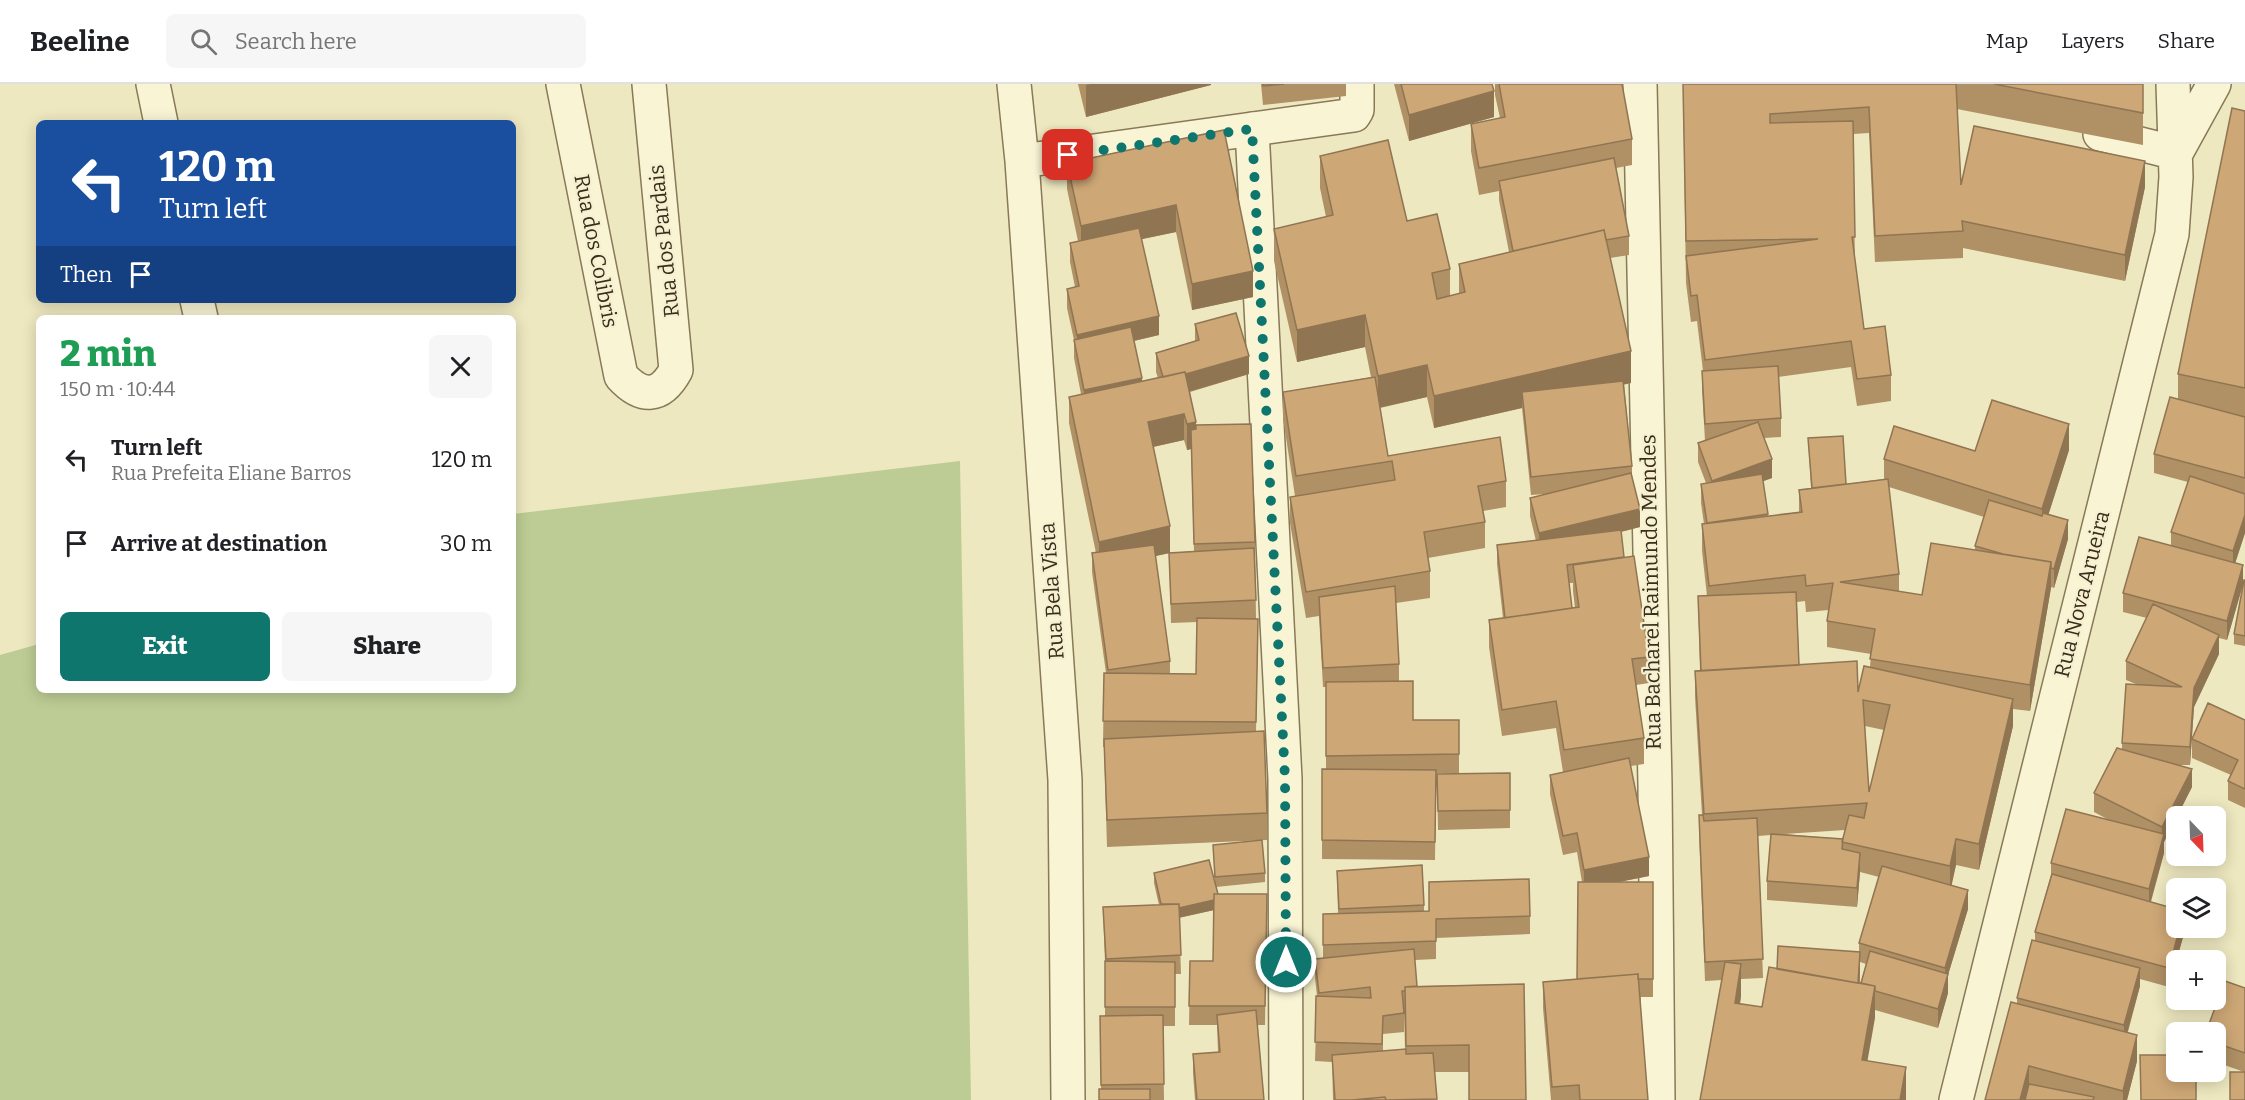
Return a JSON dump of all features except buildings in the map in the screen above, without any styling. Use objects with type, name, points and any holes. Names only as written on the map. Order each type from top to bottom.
[{"type":"street","points":[[153,84],[160,120]]},
{"type":"street","name":"Rua dos Colibris","points":[[563,84],[621,376],[632,388],[647,393],[658,391]]},
{"type":"street","name":"Rua dos Pardais","points":[[649,84],[676,370],[669,383],[658,391]]},
{"type":"street","name":"Rua Bela Vista","points":[[1014,84],[1022,161],[1065,780],[1068,1100]]},
{"type":"street","name":"Rua Bacharel Raimundo Mendes","points":[[1640,84],[1655,786],[1658,1100]]},
{"type":"street","name":"Rua Nova Arueira","points":[[1956,1100],[2172,234],[2176,153],[2173,84]]},
{"type":"street","points":[[2074,128],[2176,153],[2214,84]]},
{"type":"street","points":[[1022,161],[1252,129],[1355,99]]},
{"type":"street","points":[[1252,129],[1285,778],[1286,1100]]},
{"type":"green space","points":[[960,461],[971,1100],[0,1100],[0,655],[36,645],[36,693],[516,693],[516,514]]},
{"type":"route","points":[[1068,155],[1252,129],[1285,778],[1286,962]]}]
